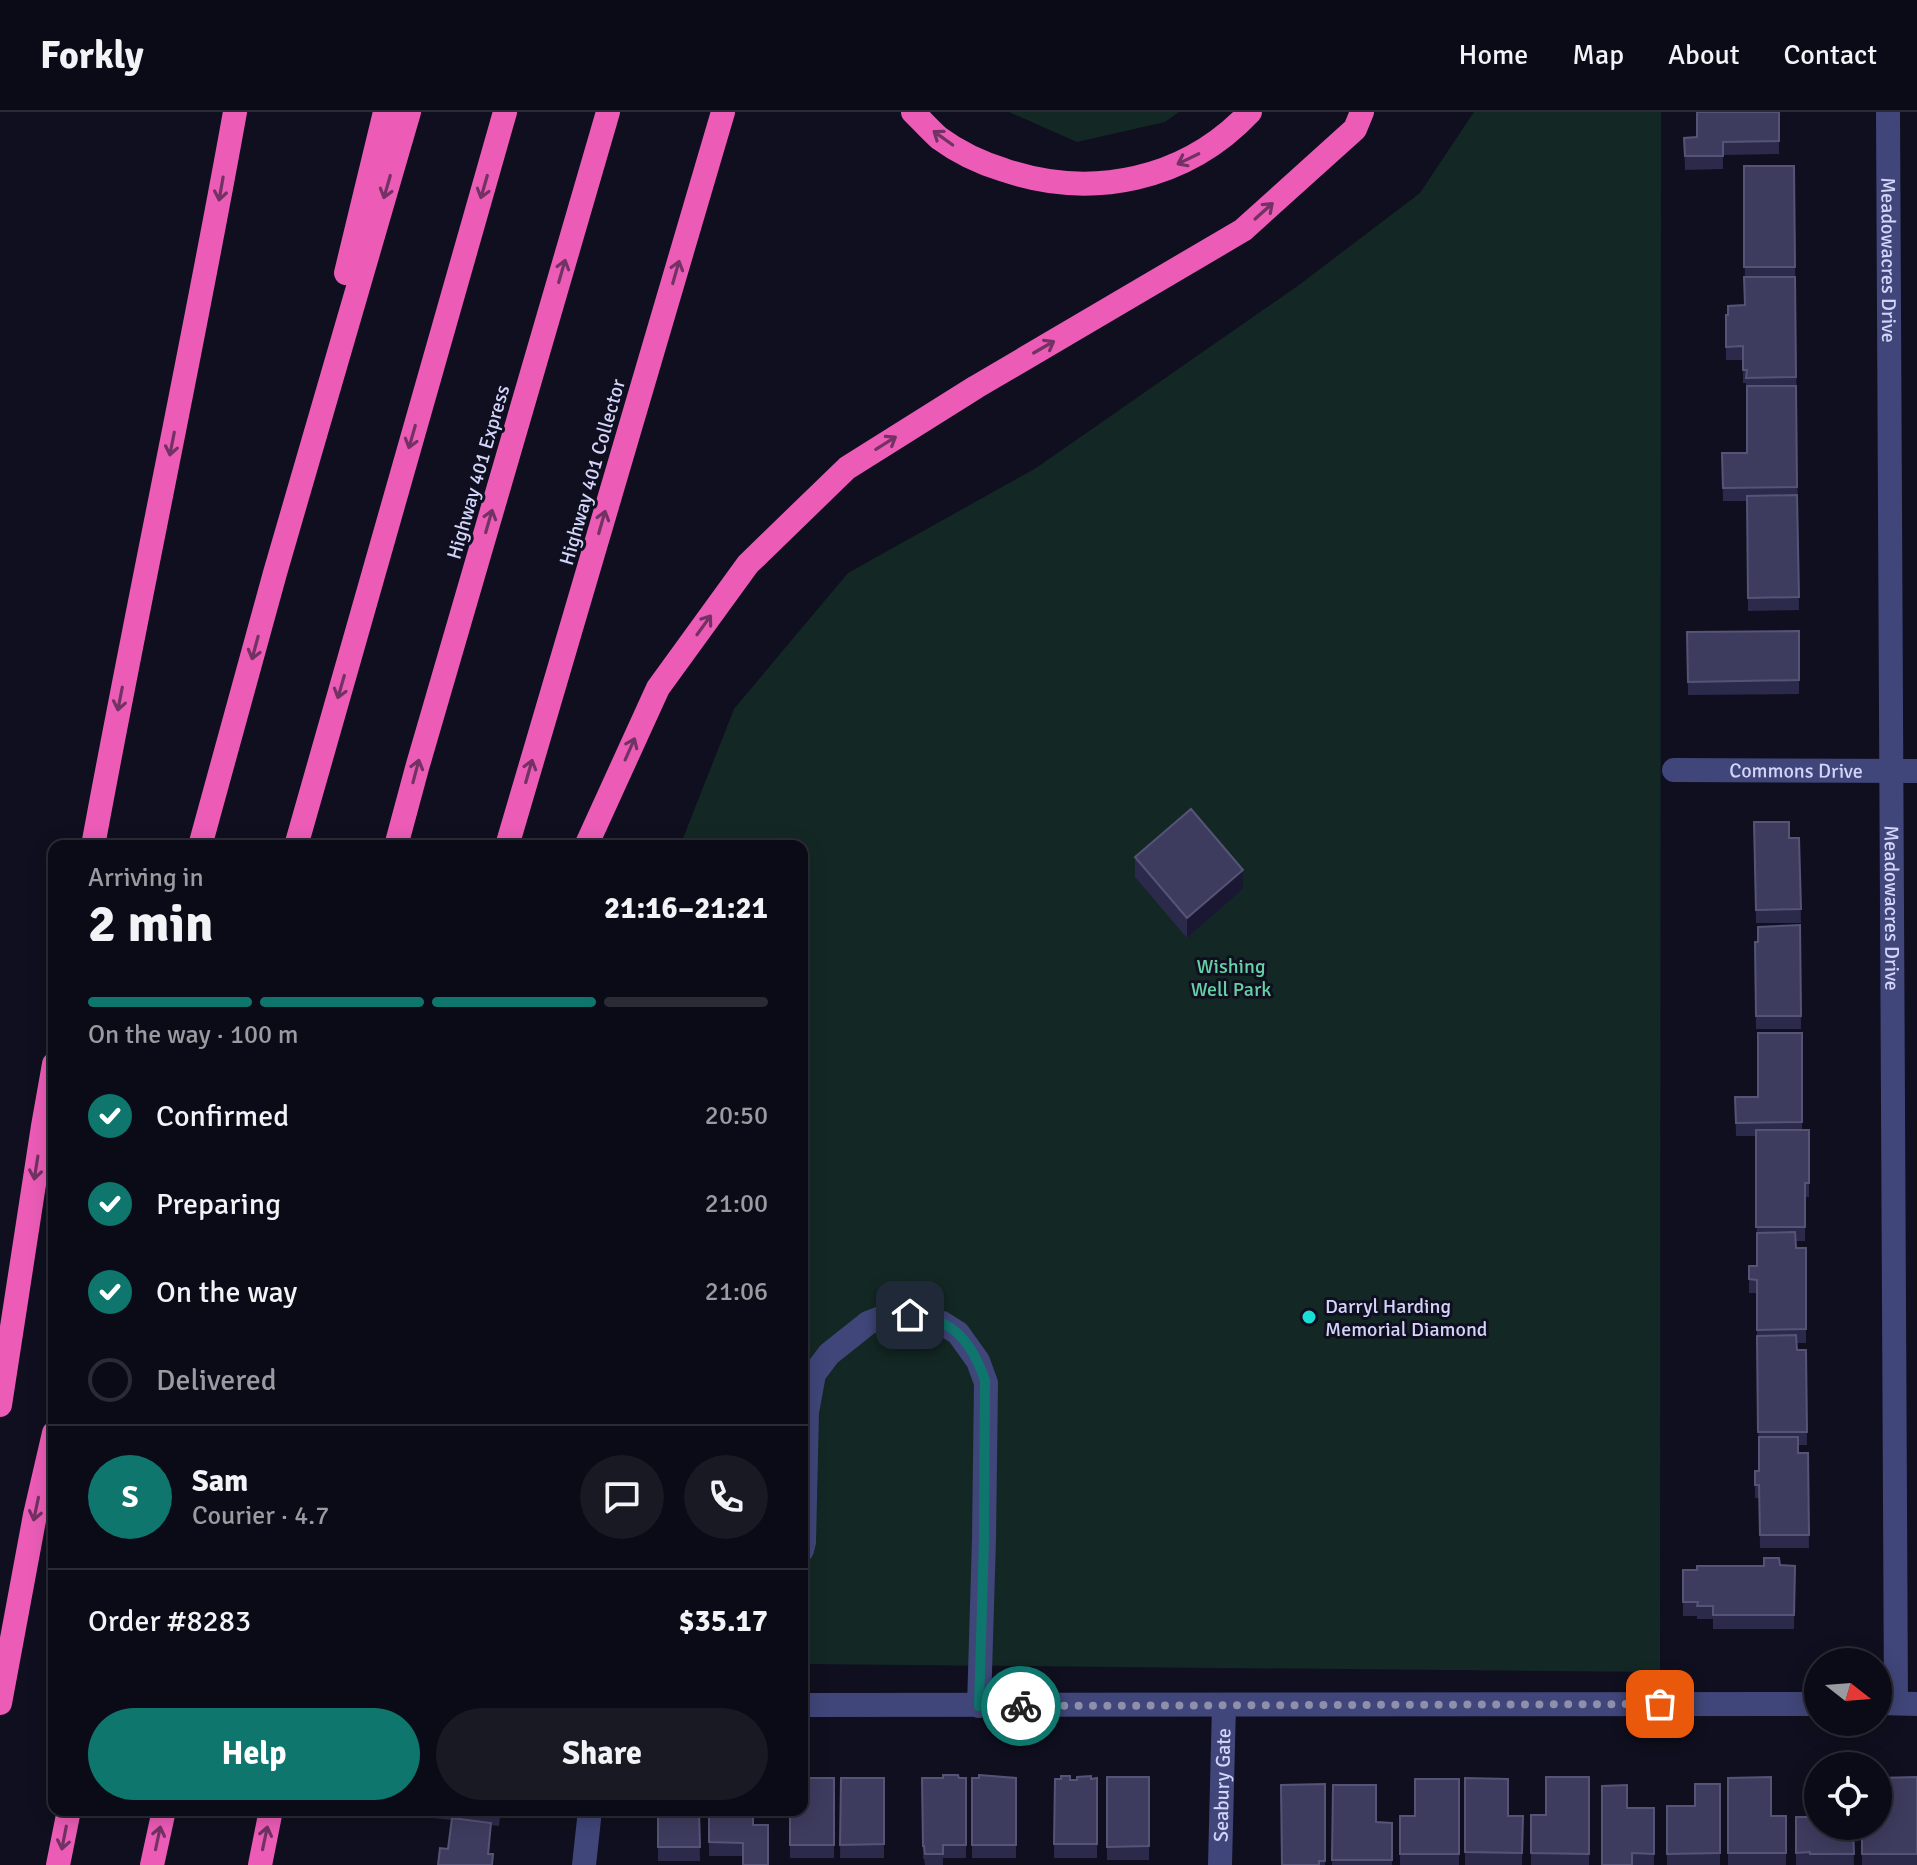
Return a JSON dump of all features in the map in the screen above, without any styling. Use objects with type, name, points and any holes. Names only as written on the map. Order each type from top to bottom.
[{"type":"highway","points":[[94,840],[235,112]]},
{"type":"highway","points":[[275,573],[385,112]]},
{"type":"highway","points":[[202,840],[275,573],[409,112]]},
{"type":"highway","points":[[298,840],[505,112]]},
{"type":"highway","name":"Highway 401 Express","points":[[398,840],[608,112]]},
{"type":"highway","name":"Highway 401 Collector","points":[[509,840],[723,112]]},
{"type":"highway","points":[[913,112],[939,138],[980,162],[1049,183],[1079,185],[1135,179],[1173,166],[1221,140],[1250,112]]},
{"type":"highway","points":[[589,840],[658,688],[748,564],[847,468],[976,387],[1243,230],[1355,129],[1362,112]]},
{"type":"highway","points":[[0,1405],[48,1102]]},
{"type":"highway","points":[[0,1703],[48,1459]]},
{"type":"highway","points":[[58,1865],[68,1816]]},
{"type":"highway","points":[[152,1865],[163,1816]]},
{"type":"highway","points":[[260,1865],[270,1816]]},
{"type":"street","name":"Meadowacres Drive","points":[[1888,112],[1897,1703]]},
{"type":"street","name":"Commons Drive","points":[[1674,770],[1917,771]]},
{"type":"street","points":[[808,1407],[814,1374],[829,1354],[868,1323],[886,1316],[910,1315],[942,1323],[958,1333],[978,1361],[986,1383],[979,1706]]},
{"type":"street","points":[[808,1705],[1804,1704]]},
{"type":"street","name":"Seabury Gate","points":[[1220,1865],[1224,1705]]},
{"type":"street","points":[[584,1865],[589,1816]]},
{"type":"green space","points":[[1009,112],[1179,112],[1165,122],[1077,142]]},
{"type":"green space","name":"Wishing Well Park","points":[[1474,112],[1661,112],[1660,1672],[808,1664],[808,840],[682,840],[734,709],[848,573],[1036,468],[1299,285],[1420,193]]},
{"type":"building","points":[[1697,112],[1779,112],[1779,141],[1723,142],[1723,156],[1685,156],[1684,138],[1697,137]]},
{"type":"building","points":[[1744,166],[1794,166],[1795,267],[1744,267]]},
{"type":"building","points":[[1744,277],[1795,277],[1796,377],[1746,378],[1743,346],[1726,347],[1728,306],[1745,305]]},
{"type":"building","points":[[1747,386],[1796,386],[1797,487],[1723,488],[1722,453],[1747,453]]},
{"type":"building","points":[[1797,495],[1799,597],[1748,598],[1747,496]]},
{"type":"building","points":[[1799,631],[1799,680],[1688,682],[1687,632]]},
{"type":"building","points":[[1191,809],[1243,870],[1187,918],[1135,857]]},
{"type":"building","points":[[1754,822],[1789,822],[1789,838],[1799,838],[1801,909],[1756,910]]},
{"type":"building","points":[[1800,925],[1801,1016],[1756,1016],[1755,942],[1758,942],[1758,927]]},
{"type":"building","points":[[1758,1033],[1802,1033],[1802,1122],[1736,1123],[1735,1097],[1758,1097]]},
{"type":"building","points":[[1756,1130],[1809,1130],[1805,1227],[1756,1227]]},
{"type":"building","points":[[1795,1232],[1796,1248],[1806,1248],[1806,1329],[1757,1330],[1757,1280],[1749,1279],[1749,1266],[1757,1266],[1757,1233]]},
{"type":"building","points":[[1796,1335],[1797,1350],[1806,1350],[1807,1432],[1758,1432],[1757,1336]]},
{"type":"building","points":[[1759,1437],[1798,1437],[1798,1453],[1808,1453],[1809,1535],[1760,1535],[1759,1485],[1755,1485],[1755,1471],[1759,1471]]},
{"type":"building","points":[[1764,1558],[1779,1558],[1780,1565],[1795,1566],[1794,1615],[1713,1615],[1713,1606],[1683,1602],[1683,1570],[1697,1570],[1697,1566],[1764,1566]]},
{"type":"building","points":[[943,1775],[966,1778],[966,1845],[943,1845],[943,1854],[925,1854],[922,1778],[943,1778]]},
{"type":"building","points":[[979,1775],[1016,1778],[1016,1845],[972,1845],[972,1778],[979,1778]]},
{"type":"building","points":[[1061,1776],[1070,1776],[1070,1780],[1077,1780],[1077,1777],[1097,1778],[1097,1844],[1054,1844],[1055,1779],[1061,1779]]},
{"type":"building","points":[[1107,1777],[1149,1777],[1149,1846],[1107,1847]]},
{"type":"building","points":[[1546,1777],[1589,1777],[1589,1854],[1531,1853],[1531,1815],[1546,1815]]},
{"type":"building","points":[[1771,1777],[1771,1816],[1786,1816],[1786,1853],[1728,1853],[1728,1778]]},
{"type":"building","points":[[1917,1777],[1917,1854],[1862,1854],[1862,1840],[1892,1840],[1892,1778]]},
{"type":"building","points":[[808,1778],[834,1778],[834,1845],[790,1845],[790,1816],[808,1816]]},
{"type":"building","points":[[841,1778],[884,1778],[884,1844],[840,1845]]},
{"type":"building","points":[[1465,1778],[1508,1779],[1508,1816],[1523,1816],[1522,1853],[1465,1852]]},
{"type":"building","points":[[1415,1779],[1459,1779],[1459,1854],[1400,1854],[1400,1816],[1415,1816]]},
{"type":"building","points":[[1325,1784],[1325,1861],[1319,1861],[1319,1865],[1282,1865],[1281,1785]]},
{"type":"building","points":[[1695,1784],[1720,1784],[1720,1853],[1667,1854],[1667,1806],[1695,1806]]},
{"type":"building","points":[[1333,1785],[1376,1785],[1376,1822],[1392,1823],[1392,1860],[1332,1860]]},
{"type":"building","points":[[1627,1785],[1627,1808],[1654,1808],[1654,1854],[1632,1853],[1632,1865],[1602,1865],[1602,1786]]},
{"type":"building","points":[[658,1816],[699,1816],[700,1847],[658,1847]]},
{"type":"building","points":[[709,1816],[753,1816],[753,1825],[768,1825],[768,1865],[743,1865],[743,1843],[709,1842]]},
{"type":"building","points":[[1796,1817],[1804,1817],[1804,1840],[1854,1840],[1854,1854],[1796,1853]]},
{"type":"building","points":[[452,1818],[491,1823],[488,1854],[493,1854],[492,1865],[438,1865],[440,1848],[448,1849]]},
{"type":"way so far","points":[[1021,1706],[1660,1704]]},
{"type":"place","name":"Darryl Harding Memorial Diamond","points":[[1309,1317]]},
{"type":"route","points":[[910,1315],[942,1323],[958,1333],[978,1361],[986,1383],[979,1706],[1021,1706]]}]
